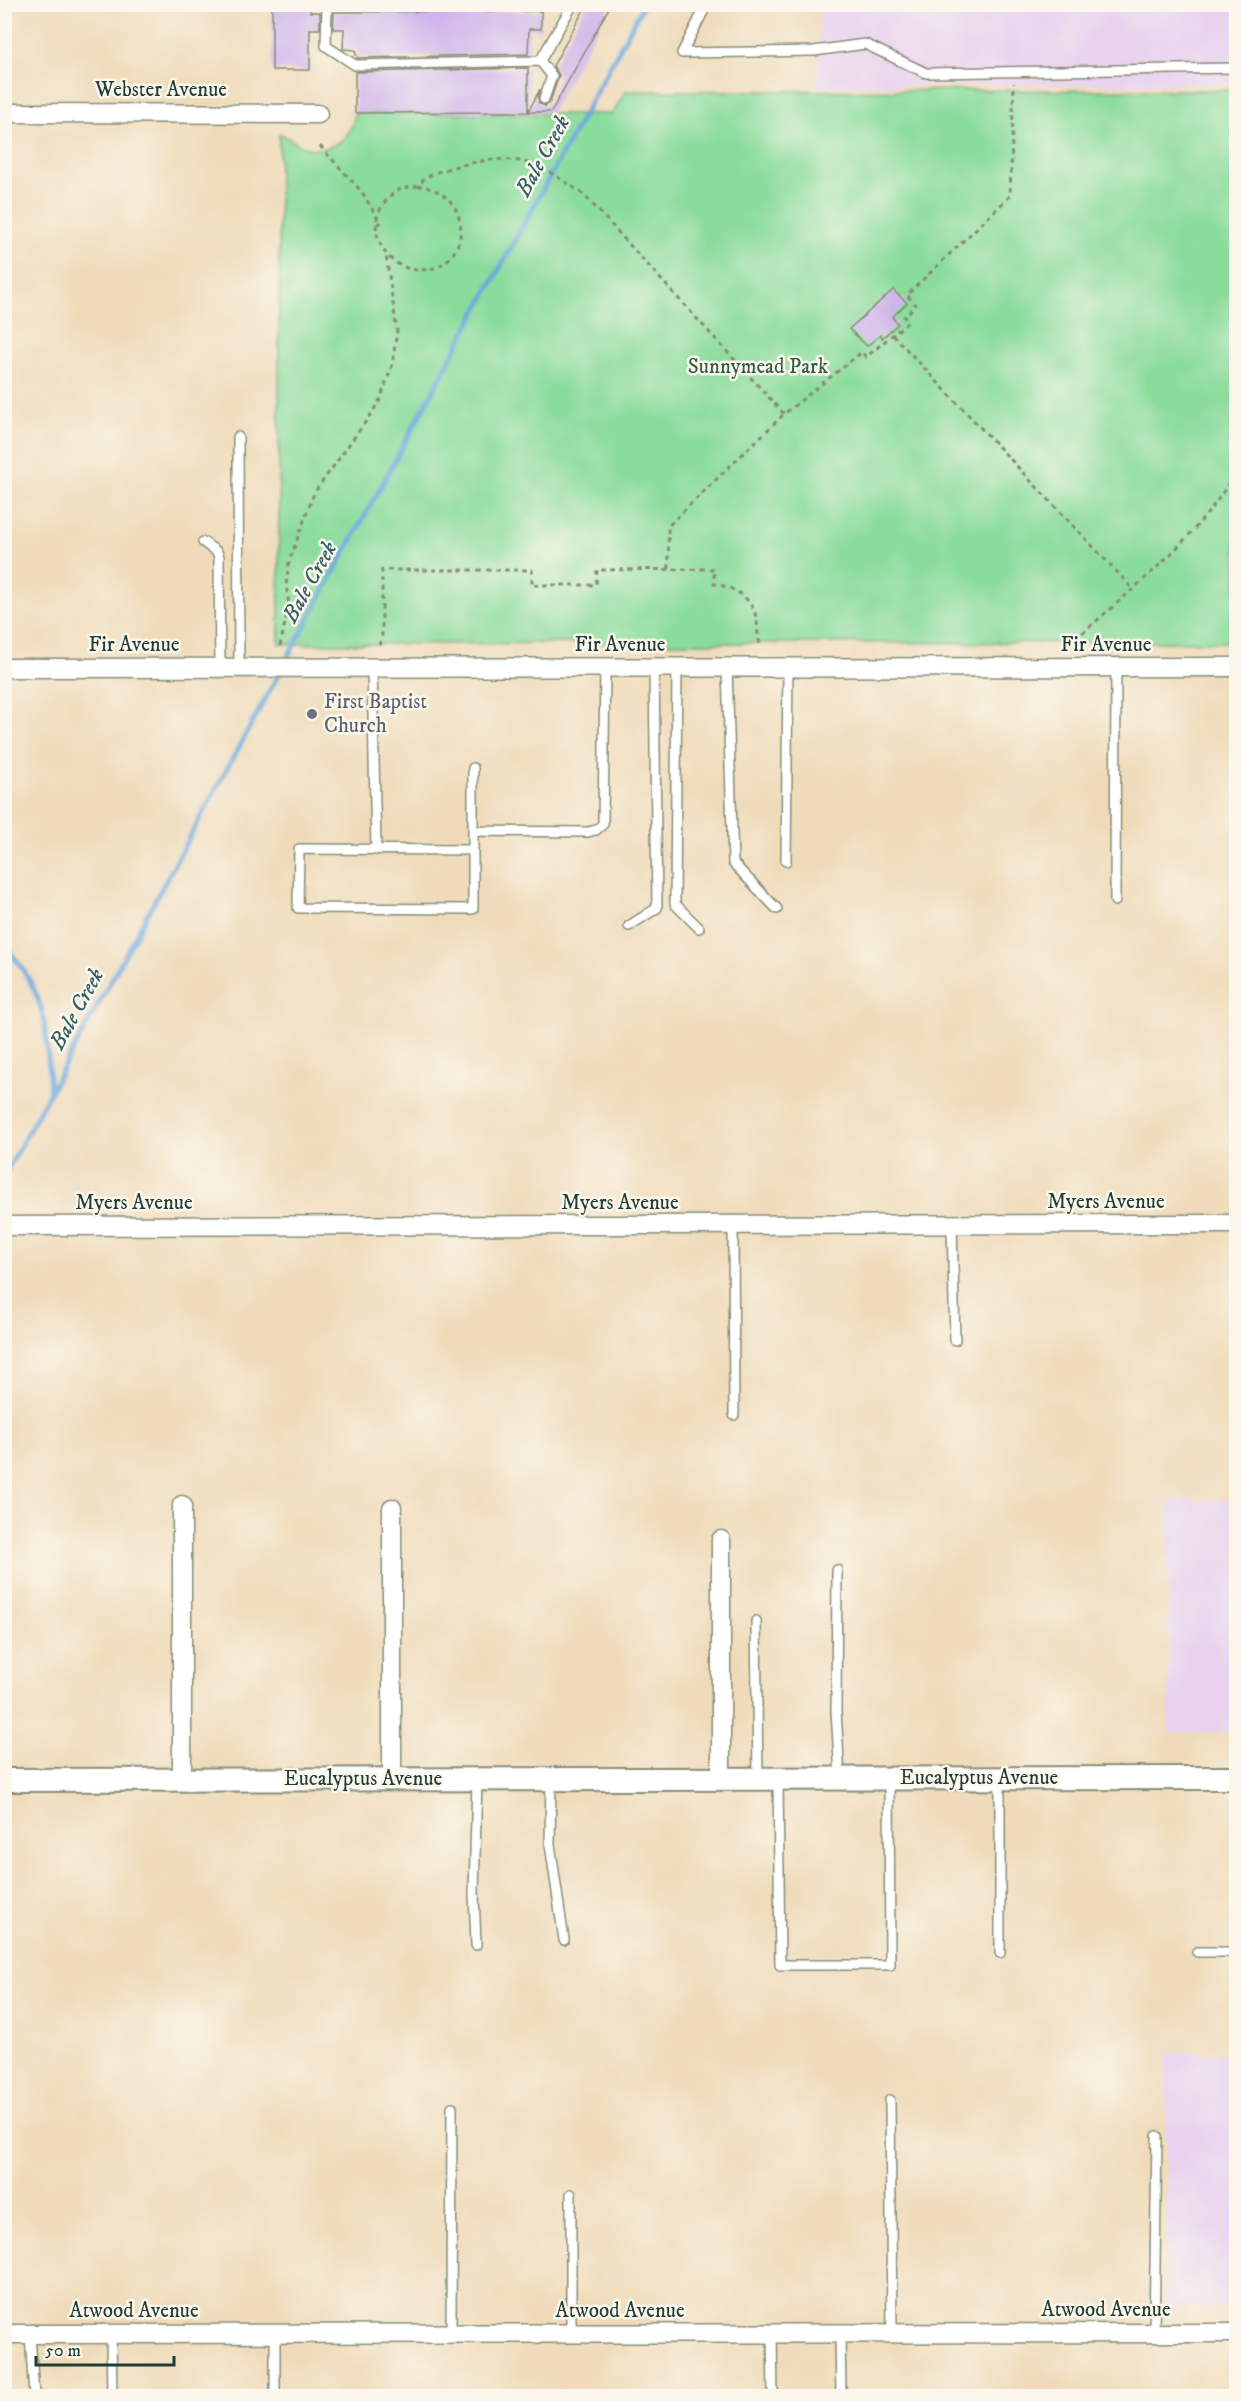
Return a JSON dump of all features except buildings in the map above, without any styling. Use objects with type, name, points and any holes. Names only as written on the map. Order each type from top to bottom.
[{"type":"street","name":"Webster Avenue","points":[[4,113],[318,114]]},
{"type":"street","name":"Fir Avenue","points":[[4,668],[1236,667]]},
{"type":"street","name":"Myers Avenue","points":[[11,1226],[1236,1224]]},
{"type":"street","points":[[182,1505],[182,1779]]},
{"type":"street","points":[[392,1508],[392,1779]]},
{"type":"street","points":[[721,1540],[721,1778]]},
{"type":"street","name":"Eucalyptus Avenue","points":[[4,1780],[1236,1778]]},
{"type":"street","name":"Atwood Avenue","points":[[4,2334],[1236,2333]]},
{"type":"lane","points":[[327,4],[326,46],[355,65],[540,61]]},
{"type":"lane","points":[[540,61],[573,4]]},
{"type":"lane","points":[[707,4],[682,53],[814,51],[865,44],[926,73],[1236,68]]},
{"type":"lane","points":[[540,61],[552,76],[543,99]]},
{"type":"lane","points":[[238,437],[238,667]]},
{"type":"lane","points":[[203,542],[217,552],[219,557],[220,667]]},
{"type":"lane","points":[[372,667],[376,850]]},
{"type":"lane","points":[[473,831],[588,832],[596,830],[603,824],[605,667]]},
{"type":"lane","points":[[629,926],[657,908],[654,667]]},
{"type":"lane","points":[[677,667],[675,904],[699,928]]},
{"type":"lane","points":[[727,667],[733,863],[777,909]]},
{"type":"lane","points":[[786,861],[788,667]]},
{"type":"lane","points":[[1115,901],[1116,667]]},
{"type":"lane","points":[[473,768],[473,850],[473,909],[298,908],[299,849],[473,850]]},
{"type":"lane","points":[[733,1225],[734,1415]]},
{"type":"lane","points":[[952,1225],[955,1340]]},
{"type":"lane","points":[[837,1570],[836,1710],[840,1778]]},
{"type":"lane","points":[[756,1621],[780,1965],[890,1965],[888,1778]]},
{"type":"lane","points":[[551,1778],[550,1844],[564,1940]]},
{"type":"lane","points":[[1000,1778],[1000,1953]]},
{"type":"lane","points":[[476,1945],[474,1893],[477,1779]]},
{"type":"lane","points":[[1197,1952],[1236,1952]]},
{"type":"lane","points":[[890,2100],[892,2333]]},
{"type":"lane","points":[[451,2334],[452,2107]]},
{"type":"lane","points":[[1154,2333],[1156,2136]]},
{"type":"lane","points":[[571,2194],[571,2334]]},
{"type":"lane","points":[[772,2333],[773,2397]]},
{"type":"lane","points":[[840,2333],[841,2397]]},
{"type":"lane","points":[[30,2334],[34,2397]]},
{"type":"lane","points":[[111,2334],[112,2397]]},
{"type":"lane","points":[[275,2334],[275,2397]]},
{"type":"path","points":[[669,569],[668,526],[784,414],[862,352],[866,357],[908,322],[904,317],[916,305],[907,295],[1010,196],[1014,80]]},
{"type":"path","points":[[320,146],[362,192],[378,217]]},
{"type":"path","points":[[417,186],[427,177],[482,160],[507,158],[528,162],[559,178],[592,204],[784,414]]},
{"type":"path","points":[[417,186],[430,187],[442,192],[452,201],[461,225],[460,238],[446,260],[435,267],[422,270],[408,269],[396,264],[386,255],[379,243],[377,223],[383,205],[392,195],[404,188],[417,186]]},
{"type":"path","points":[[377,223],[385,224]]},
{"type":"path","points":[[280,646],[289,605],[286,585],[289,562],[314,492],[380,400],[392,366],[397,331],[386,255]]},
{"type":"path","points":[[893,333],[1132,588]]},
{"type":"path","points":[[1069,645],[1200,524],[1236,471]]},
{"type":"path","points":[[379,645],[382,639],[382,570],[532,570],[532,585],[596,585],[597,570],[714,569],[714,584],[737,591],[751,606],[756,617],[758,640],[761,645]]},
{"type":"shaded area","points":[[819,5],[1236,5],[1236,84],[818,86]]},
{"type":"shaded area","points":[[1168,1500],[1236,1500],[1236,1733],[1169,1732]]},
{"type":"shaded area","points":[[1166,2053],[1236,2053],[1236,2308],[1166,2307]]},
{"type":"green space","name":"Sunnymead Park","points":[[1236,90],[1236,642],[279,644],[279,133],[299,145],[318,149],[327,148],[343,139],[349,132],[355,113],[613,114],[625,91]]},
{"type":"waterway","name":"Bale Creek","points":[[284,664],[644,4]]},
{"type":"waterway","name":"Bale Creek","points":[[4,1176],[280,672]]},
{"type":"waterway","points":[[4,945],[30,981],[38,998],[46,1032],[50,1094]]},
{"type":"place","name":"First Baptist Church","points":[[312,714]]}]
